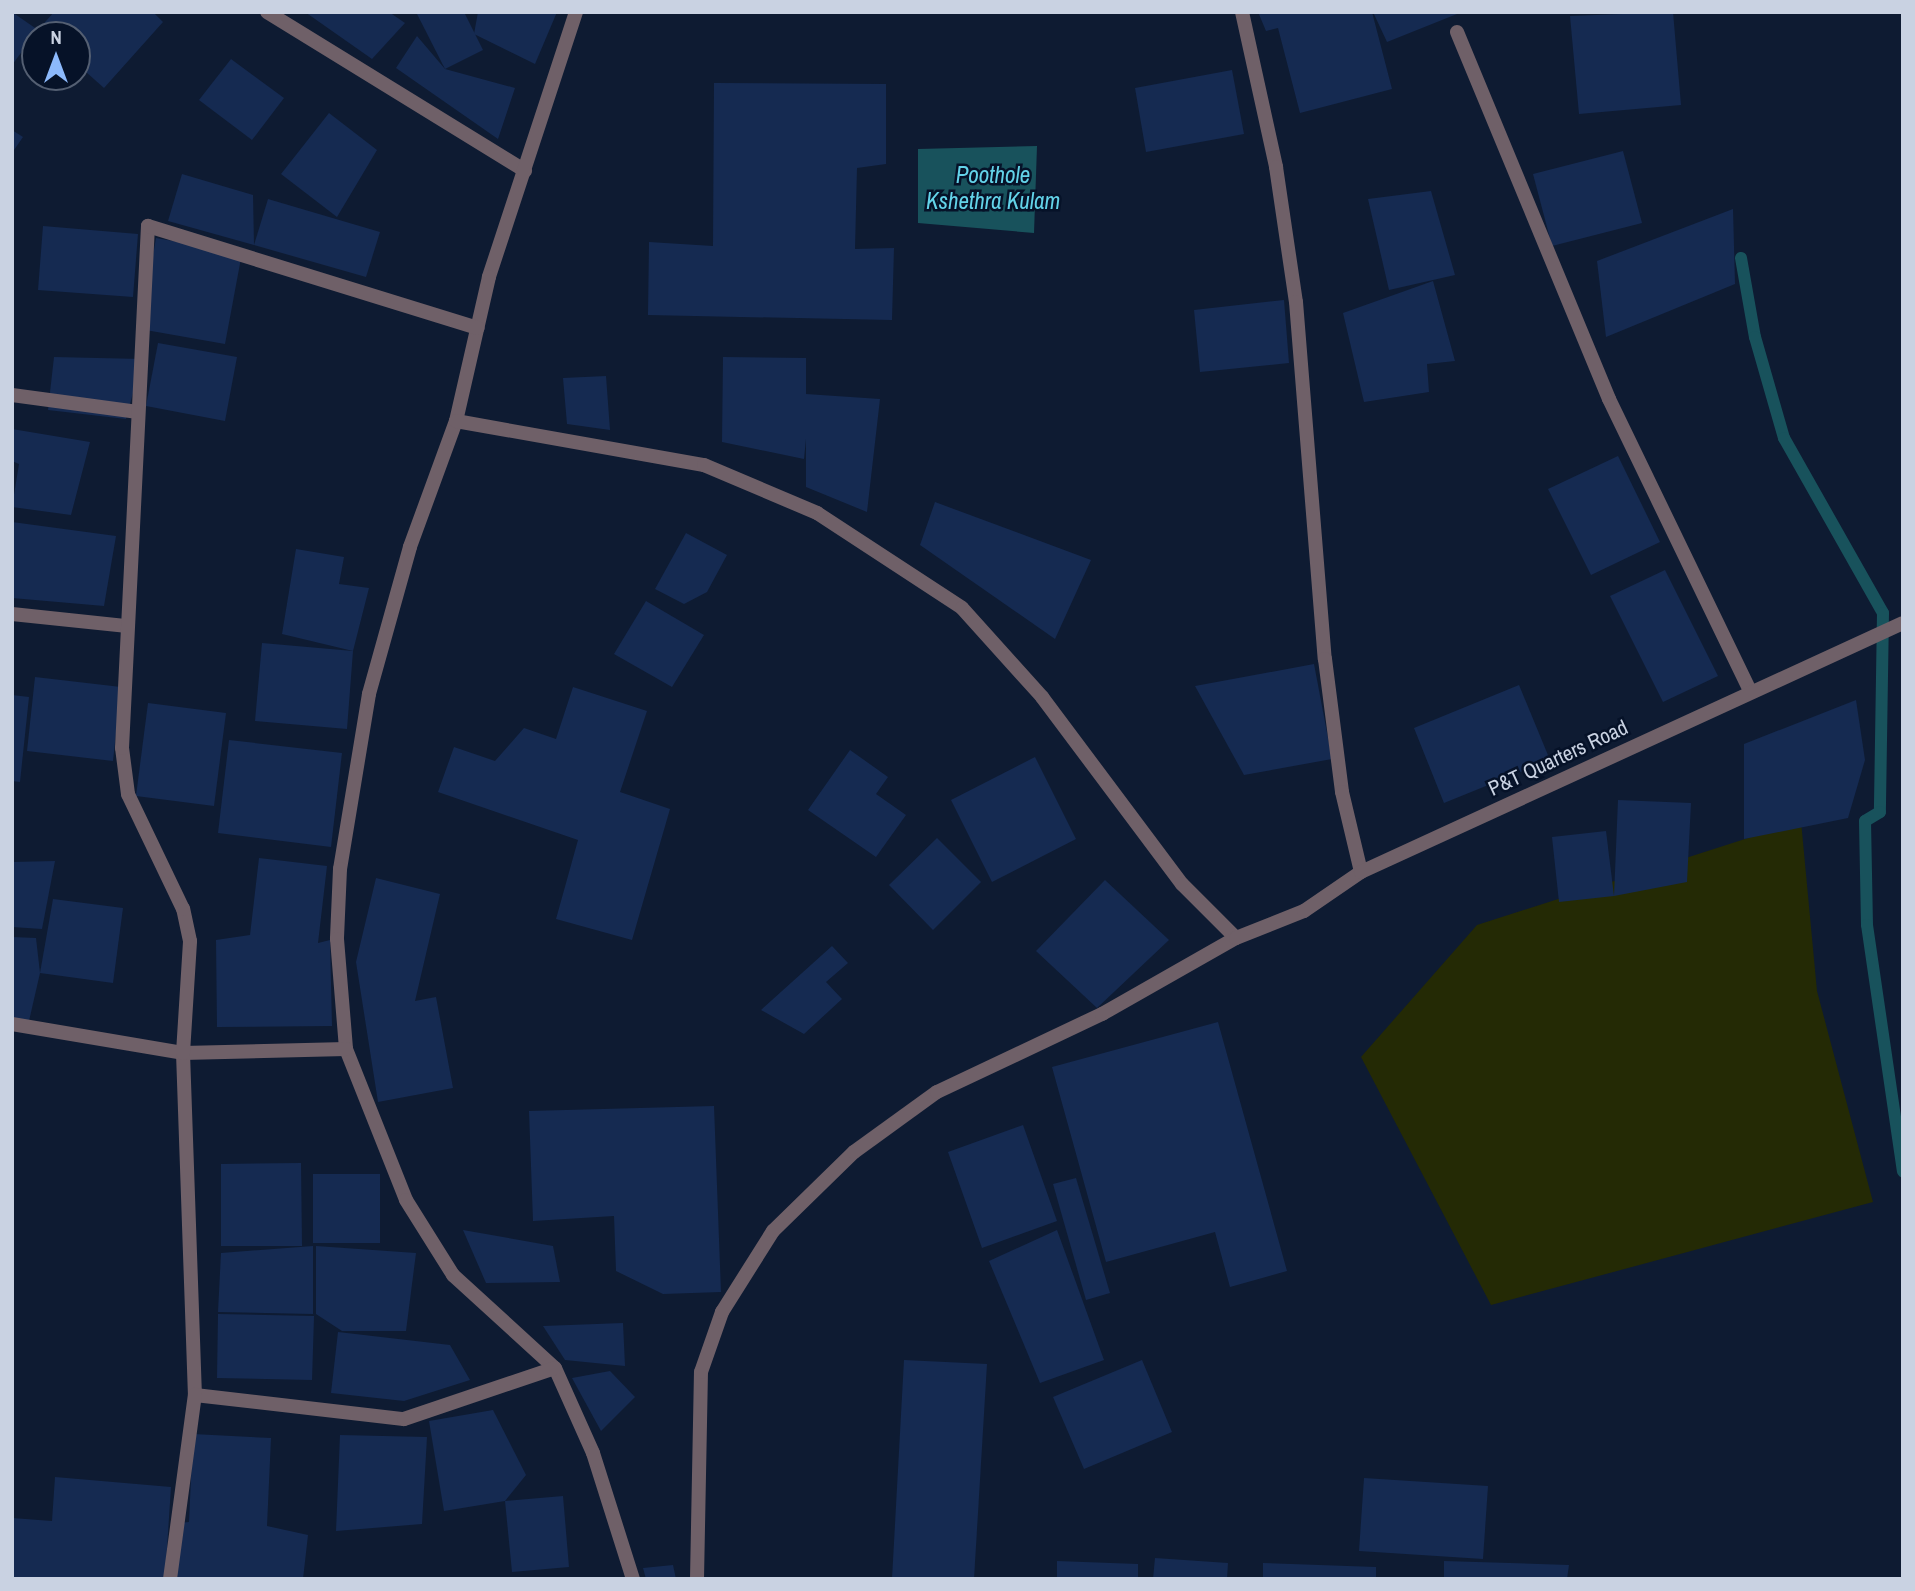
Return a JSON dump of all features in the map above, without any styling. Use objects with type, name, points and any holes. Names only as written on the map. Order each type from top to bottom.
[{"type":"street","points":[[267,12],[525,171]]},
{"type":"street","points":[[576,12],[478,328],[456,421],[410,547],[369,694],[340,869],[337,939],[346,1049],[406,1200],[453,1275],[555,1368],[593,1453],[632,1579]]},
{"type":"street","points":[[1241,12],[1276,167],[1294,291],[1324,645],[1342,792],[1361,872]]},
{"type":"street","points":[[1457,32],[1609,399],[1749,691]]},
{"type":"street","points":[[170,1579],[195,1395],[183,1053],[190,941],[183,909],[128,794],[122,748],[148,226],[478,328]]},
{"type":"street","points":[[12,395],[138,412]]},
{"type":"street","points":[[456,421],[705,465],[817,513],[962,608],[1042,697],[1166,865],[1236,938]]},
{"type":"street","points":[[12,614],[127,626]]},
{"type":"street","name":"P&T Quarters Road","points":[[697,1579],[701,1372],[722,1312],[773,1231],[854,1152],[937,1092],[1102,1014],[1236,938],[1304,911],[1361,872],[1749,691],[1903,623]]},
{"type":"street","points":[[12,1024],[183,1053],[346,1049]]},
{"type":"street","points":[[195,1395],[404,1419],[555,1368]]},
{"type":"shaded area","points":[[1801,821],[1817,991],[1873,1202],[1491,1305],[1361,1057],[1477,925]]},
{"type":"water","name":"Poothole Kshethra Kulam","points":[[1037,146],[1034,233],[918,223],[918,149]]},
{"type":"building","points":[[12,12],[25,21],[21,21],[21,53],[12,65]]},
{"type":"building","points":[[54,12],[153,12],[163,22],[104,88],[91,76],[91,21],[46,21]]},
{"type":"building","points":[[305,12],[389,12],[405,23],[372,59]]},
{"type":"building","points":[[416,12],[464,12],[483,50],[445,69]]},
{"type":"building","points":[[478,12],[557,12],[535,64],[474,34]]},
{"type":"building","points":[[1258,12],[1372,12],[1392,89],[1300,113],[1278,28],[1266,31]]},
{"type":"building","points":[[1373,12],[1462,12],[1387,42]]},
{"type":"building","points":[[1673,12],[1681,105],[1579,114],[1570,16]]},
{"type":"building","points":[[417,36],[445,69],[515,88],[498,139],[396,68]]},
{"type":"building","points":[[231,59],[284,98],[252,140],[199,100]]},
{"type":"building","points":[[1232,70],[1244,134],[1146,152],[1135,88]]},
{"type":"building","points":[[714,83],[886,84],[886,164],[857,168],[855,249],[894,248],[892,320],[648,315],[649,242],[713,246]]},
{"type":"building","points":[[329,113],[377,150],[337,217],[281,174]]},
{"type":"building","points":[[12,130],[23,137],[12,153]]},
{"type":"building","points":[[1623,151],[1642,223],[1552,246],[1533,174]]},
{"type":"building","points":[[182,174],[253,195],[254,245],[168,221]]},
{"type":"building","points":[[1431,191],[1455,275],[1389,290],[1368,199]]},
{"type":"building","points":[[268,199],[380,232],[366,277],[254,245]]},
{"type":"building","points":[[1733,209],[1735,284],[1606,337],[1597,261]]},
{"type":"building","points":[[43,226],[138,234],[133,297],[38,290]]},
{"type":"building","points":[[156,238],[242,253],[225,344],[140,329]]},
{"type":"building","points":[[1433,281],[1455,361],[1427,364],[1429,392],[1364,402],[1343,313]]},
{"type":"building","points":[[1284,300],[1289,363],[1200,372],[1194,310]]},
{"type":"building","points":[[158,343],[237,357],[225,421],[146,406]]},
{"type":"building","points":[[54,357],[142,359],[126,419],[48,410]]},
{"type":"building","points":[[723,357],[806,358],[806,394],[880,399],[867,512],[806,487],[806,439],[804,459],[722,442]]},
{"type":"building","points":[[606,376],[610,430],[567,424],[563,378]]},
{"type":"building","points":[[12,429],[90,442],[71,515],[12,507],[19,464],[12,461]]},
{"type":"building","points":[[1618,456],[1660,542],[1591,575],[1548,489]]},
{"type":"building","points":[[935,502],[1091,560],[1055,639],[920,545]]},
{"type":"building","points":[[12,522],[116,536],[104,606],[12,598]]},
{"type":"building","points":[[686,533],[727,555],[707,592],[684,604],[655,589]]},
{"type":"building","points":[[296,549],[344,557],[339,584],[369,588],[353,651],[282,634]]},
{"type":"building","points":[[1665,570],[1718,676],[1663,702],[1610,596]]},
{"type":"building","points":[[646,601],[704,635],[672,687],[614,654]]},
{"type":"building","points":[[262,643],[353,651],[347,729],[255,721]]},
{"type":"building","points":[[1314,664],[1332,759],[1244,775],[1195,686]]},
{"type":"building","points":[[35,677],[121,687],[113,761],[27,751]]},
{"type":"building","points":[[1519,685],[1550,760],[1444,803],[1414,728]]},
{"type":"building","points":[[573,687],[647,711],[620,792],[670,809],[632,940],[556,919],[578,840],[438,792],[454,747],[495,761],[524,728],[556,739]]},
{"type":"building","points":[[12,695],[29,697],[20,782],[12,781]]},
{"type":"building","points":[[1856,700],[1865,760],[1848,818],[1744,839],[1744,744]]},
{"type":"building","points":[[148,703],[226,713],[214,806],[136,796]]},
{"type":"building","points":[[229,740],[342,753],[331,847],[218,833]]},
{"type":"building","points":[[850,750],[888,777],[876,794],[906,815],[876,857],[808,810]]},
{"type":"building","points":[[1035,757],[1076,839],[992,882],[951,800]]},
{"type":"building","points":[[1618,800],[1691,803],[1687,882],[1614,896]]},
{"type":"building","points":[[1606,831],[1614,896],[1559,902],[1552,837]]},
{"type":"building","points":[[937,838],[981,882],[933,930],[889,885]]},
{"type":"building","points":[[259,858],[327,866],[318,943],[330,940],[332,1026],[217,1027],[216,940],[250,935]]},
{"type":"building","points":[[55,861],[42,929],[12,927],[12,862]]},
{"type":"building","points":[[376,878],[440,894],[415,1001],[436,997],[453,1088],[378,1102],[356,962]]},
{"type":"building","points":[[1105,880],[1169,940],[1097,1008],[1036,951]]},
{"type":"building","points":[[53,899],[123,908],[113,983],[40,973]]},
{"type":"building","points":[[12,937],[36,938],[40,973],[29,1021],[12,1019]]},
{"type":"building","points":[[832,946],[848,963],[826,982],[842,999],[804,1034],[761,1010]]},
{"type":"building","points":[[1218,1022],[1287,1271],[1230,1287],[1215,1232],[1106,1262],[1052,1067]]},
{"type":"building","points":[[714,1106],[721,1292],[663,1294],[616,1271],[614,1216],[533,1221],[529,1111]]},
{"type":"building","points":[[1023,1125],[1057,1221],[982,1248],[948,1152]]},
{"type":"building","points":[[301,1163],[302,1246],[221,1246],[221,1164]]},
{"type":"building","points":[[313,1174],[380,1174],[380,1243],[313,1243]]},
{"type":"building","points":[[1076,1178],[1110,1293],[1086,1300],[1053,1184]]},
{"type":"building","points":[[463,1230],[553,1246],[560,1282],[486,1283]]},
{"type":"building","points":[[1057,1230],[1104,1360],[1040,1383],[989,1261]]},
{"type":"building","points":[[313,1246],[313,1314],[218,1312],[221,1253]]},
{"type":"building","points":[[316,1246],[416,1253],[406,1331],[342,1331],[316,1314]]},
{"type":"building","points":[[218,1314],[314,1316],[312,1380],[217,1378]]},
{"type":"building","points":[[623,1323],[625,1366],[565,1360],[543,1326]]},
{"type":"building","points":[[338,1332],[450,1345],[470,1380],[404,1401],[331,1393]]},
{"type":"building","points":[[904,1360],[987,1364],[974,1579],[892,1579]]},
{"type":"building","points":[[1142,1360],[1172,1432],[1084,1469],[1053,1397]]},
{"type":"building","points":[[610,1371],[635,1397],[601,1431],[572,1378]]},
{"type":"building","points":[[493,1410],[526,1475],[505,1501],[444,1511],[429,1421]]},
{"type":"building","points":[[193,1434],[271,1438],[267,1526],[308,1535],[303,1579],[172,1579],[179,1523],[189,1522]]},
{"type":"building","points":[[340,1435],[427,1437],[422,1524],[336,1531]]},
{"type":"building","points":[[55,1477],[171,1487],[165,1579],[12,1579],[12,1518],[52,1521]]},
{"type":"building","points":[[1364,1478],[1488,1486],[1483,1559],[1359,1551]]},
{"type":"building","points":[[563,1496],[569,1567],[512,1572],[505,1501]]},
{"type":"building","points":[[1155,1558],[1228,1563],[1227,1579],[1153,1579]]},
{"type":"building","points":[[1057,1561],[1138,1564],[1138,1579],[1057,1579]]},
{"type":"building","points":[[1444,1561],[1569,1565],[1567,1579],[1444,1579]]},
{"type":"building","points":[[1263,1563],[1376,1567],[1376,1579],[1263,1579]]},
{"type":"building","points":[[673,1565],[676,1579],[646,1579],[643,1568]]},
{"type":"waterway","points":[[1741,258],[1755,337],[1784,438],[1883,613],[1880,812],[1865,821],[1867,925],[1903,1171]]}]
